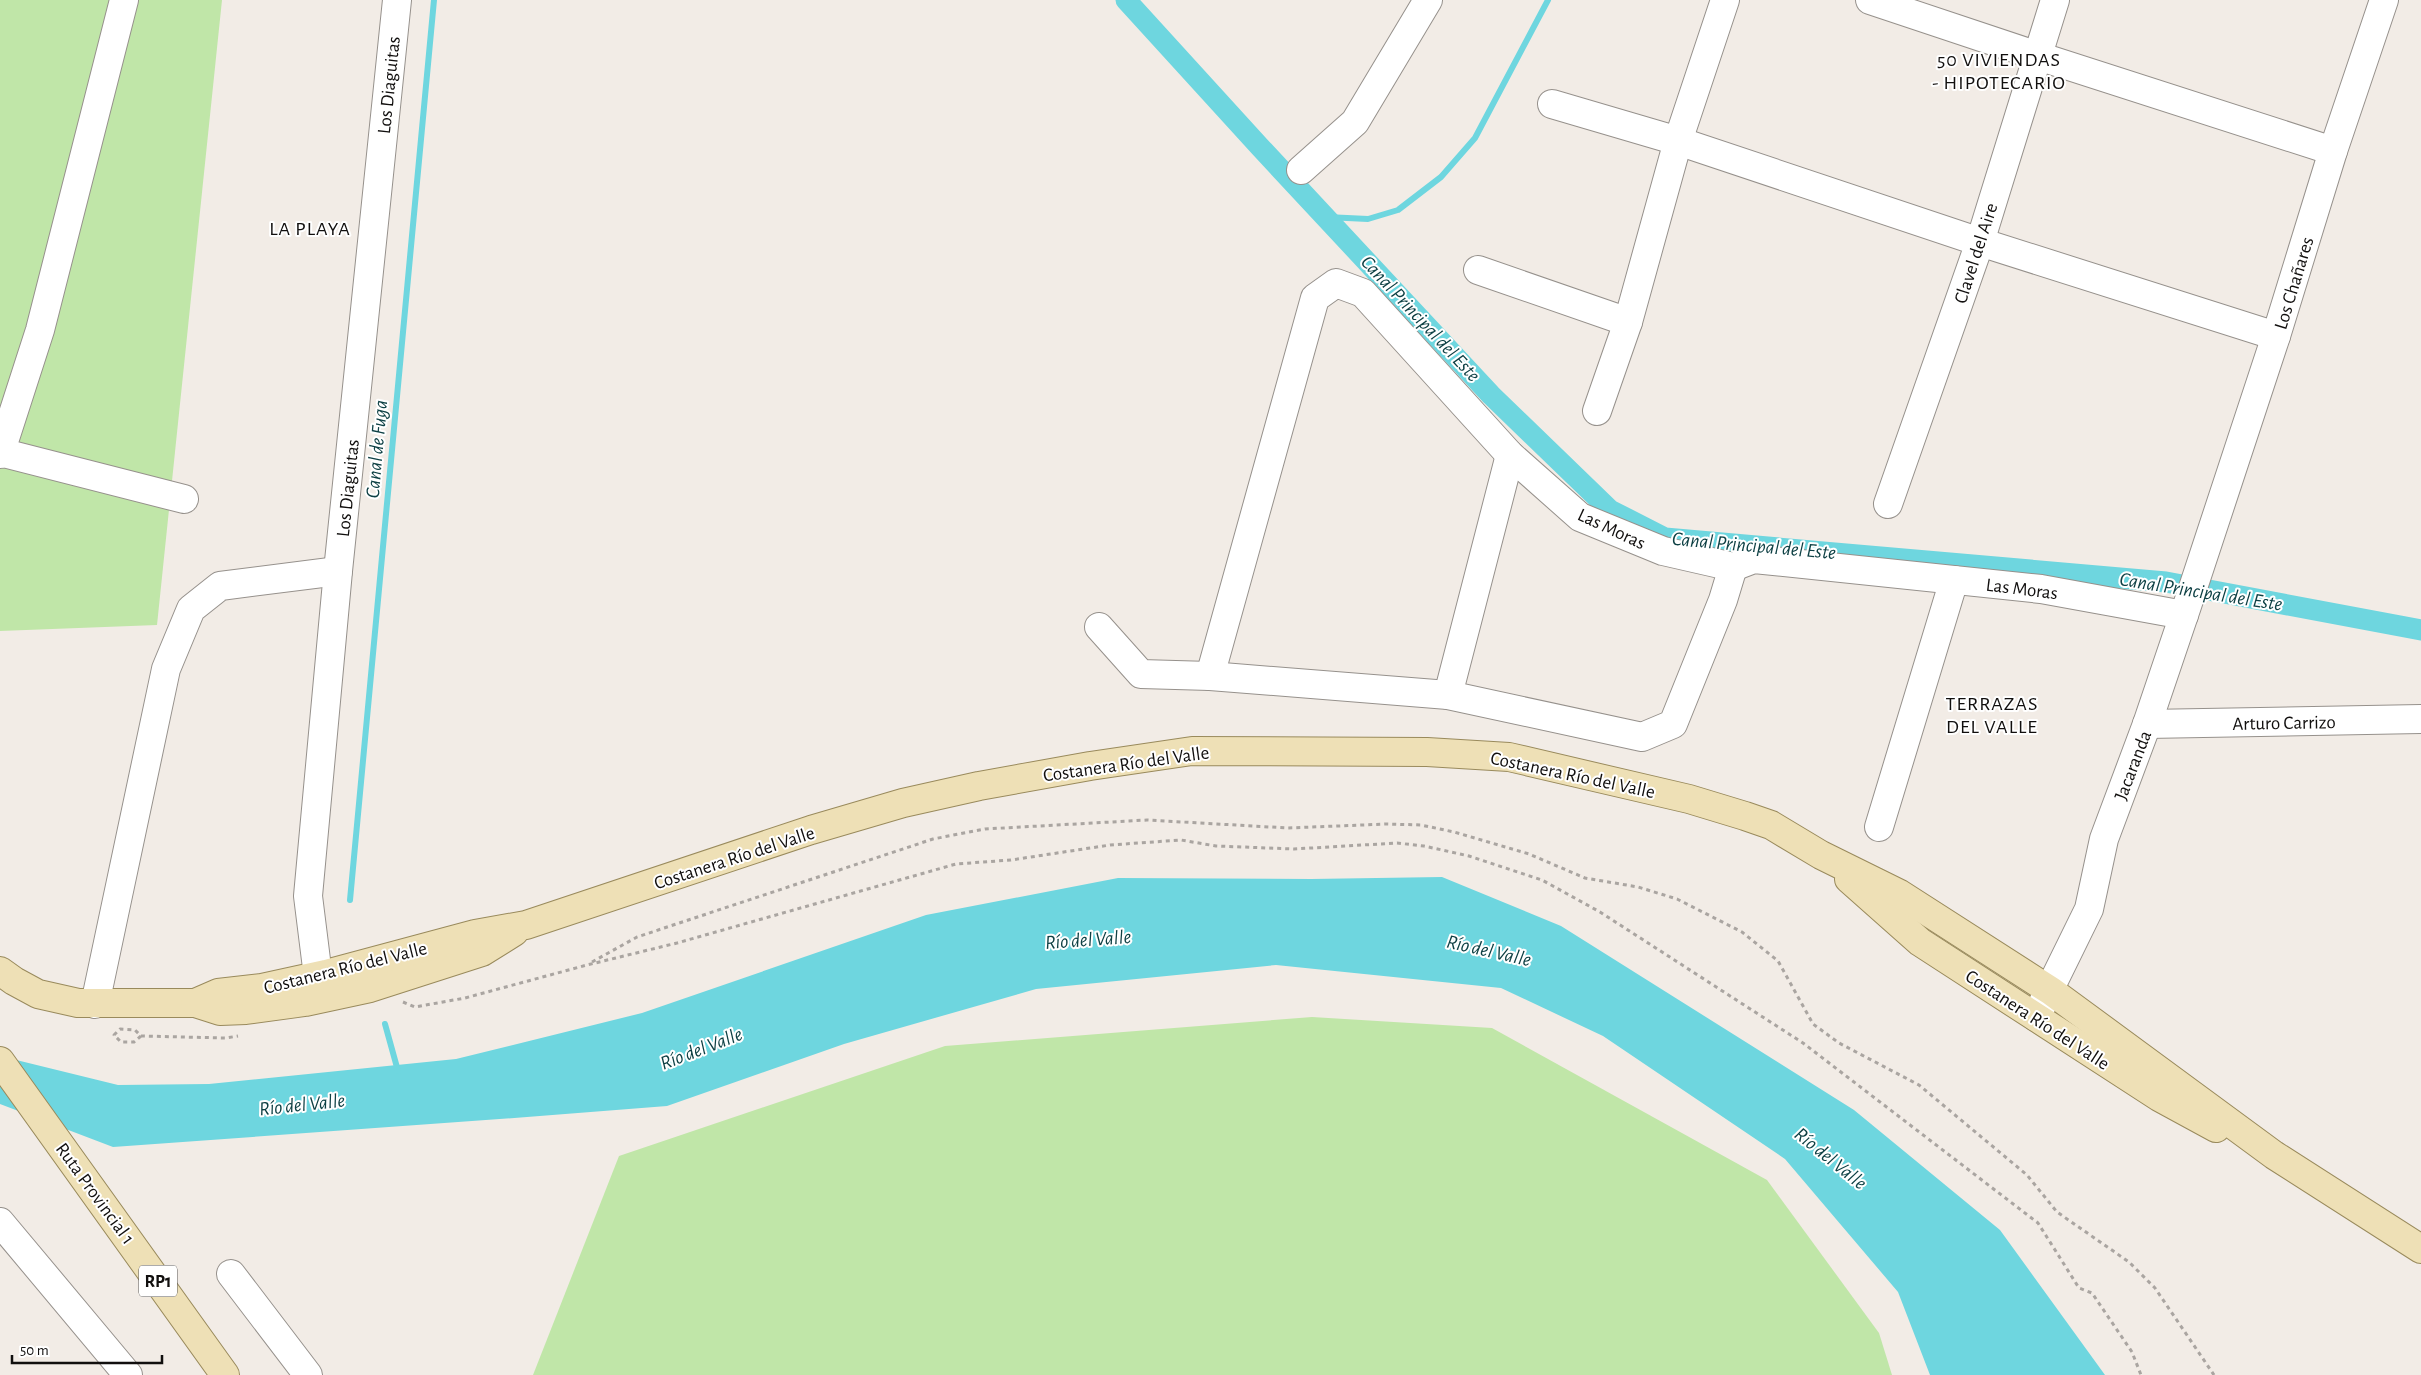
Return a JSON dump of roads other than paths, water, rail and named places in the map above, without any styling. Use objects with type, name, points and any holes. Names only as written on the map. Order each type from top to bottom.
[{"type":"main road","name":"Costanera Río del Valle","points":[[195,1003],[218,993],[262,988],[318,976],[476,934],[526,925],[812,830],[903,803],[1081,767],[1192,751],[1428,752],[1509,757],[1689,799],[1746,816],[1771,825],[1821,855],[1900,894],[2051,991],[2274,1155],[2421,1248]]},
{"type":"main road","name":"Costanera Río del Valle","points":[[1821,855],[1920,942],[2159,1097],[2204,1122],[2274,1155]]},
{"type":"main road","name":"Costanera Río del Valle","points":[[0,971],[14,982],[38,994],[64,1001],[94,1004],[195,1003],[220,1011],[246,1010],[305,1002],[370,988],[482,952],[526,925]]},
{"type":"main road","name":"Ruta Provincial 1","points":[[0,1061],[92,1186],[225,1375]]},
{"type":"street","points":[[124,0],[40,330],[0,453],[184,499]]},
{"type":"street","name":"Los Diaguitas","points":[[318,976],[308,896],[338,571],[397,0]]},
{"type":"street","points":[[1301,170],[1355,122],[1428,0]]},
{"type":"street","points":[[1597,411],[1628,322],[1678,141],[1725,0]]},
{"type":"street","points":[[1870,0],[2332,150]]},
{"type":"street","name":"Clavel del Aire","points":[[1888,504],[1980,242],[2055,0]]},
{"type":"street","name":"Los Chañares","points":[[2199,565],[2276,336],[2332,150],[2384,0]]},
{"type":"street","points":[[1552,104],[1678,141],[1980,242],[2276,336]]},
{"type":"street","points":[[1478,270],[1628,322]]},
{"type":"street","name":"Las Moras","points":[[1210,676],[1315,298],[1336,283],[1363,293],[1510,455],[1580,517],[1663,551],[1733,567],[1754,559],[2041,589],[2186,610]]},
{"type":"street","points":[[1448,694],[1510,455]]},
{"type":"street","name":"Jacaranda","points":[[2036,1018],[2051,991],[2089,909],[2104,839],[2147,724],[2186,610],[2199,565]]},
{"type":"street","points":[[1099,627],[1141,674],[1210,676],[1448,694],[1642,737],[1673,724],[1723,600],[1733,567]]},
{"type":"street","points":[[94,1004],[166,669],[191,608],[220,586],[338,571]]},
{"type":"street","points":[[1878,827],[1954,580]]},
{"type":"street","name":"Arturo Carrizo","points":[[2147,724],[2421,719]]},
{"type":"street","points":[[0,1222],[128,1375]]},
{"type":"street","points":[[232,1274],[308,1375]]},
{"type":"water","name":"Río del Valle","points":[[1442,877],[1561,926],[1854,1110],[2000,1230],[2105,1375],[1930,1375],[1898,1292],[1785,1159],[1603,1036],[1501,988],[1276,965],[1036,989],[844,1044],[667,1106],[527,1117],[113,1147],[0,1104],[0,1056],[118,1085],[209,1084],[456,1059],[642,1013],[926,915],[1118,878],[1311,879]]},
{"type":"waterway","name":"Canal de Fuga","points":[[350,900],[434,0]]},
{"type":"waterway","name":"Canal Principal del Este","points":[[1126,0],[1491,395],[1610,510],[1665,538],[2166,582],[2421,630]]},
{"type":"waterway","points":[[1326,217],[1368,219],[1398,210],[1441,177],[1475,138],[1548,0]]},
{"type":"waterway","name":"Canal de Fuga","points":[[385,1024],[398,1071]]},
{"type":"district","name":"50 VIVIENDAS - HIPOTECARIO","points":[[1999,70]]},
{"type":"district","name":"LA PLAYA","points":[[310,228]]},
{"type":"district","name":"TERRAZAS DEL VALLE","points":[[1992,714]]}]
